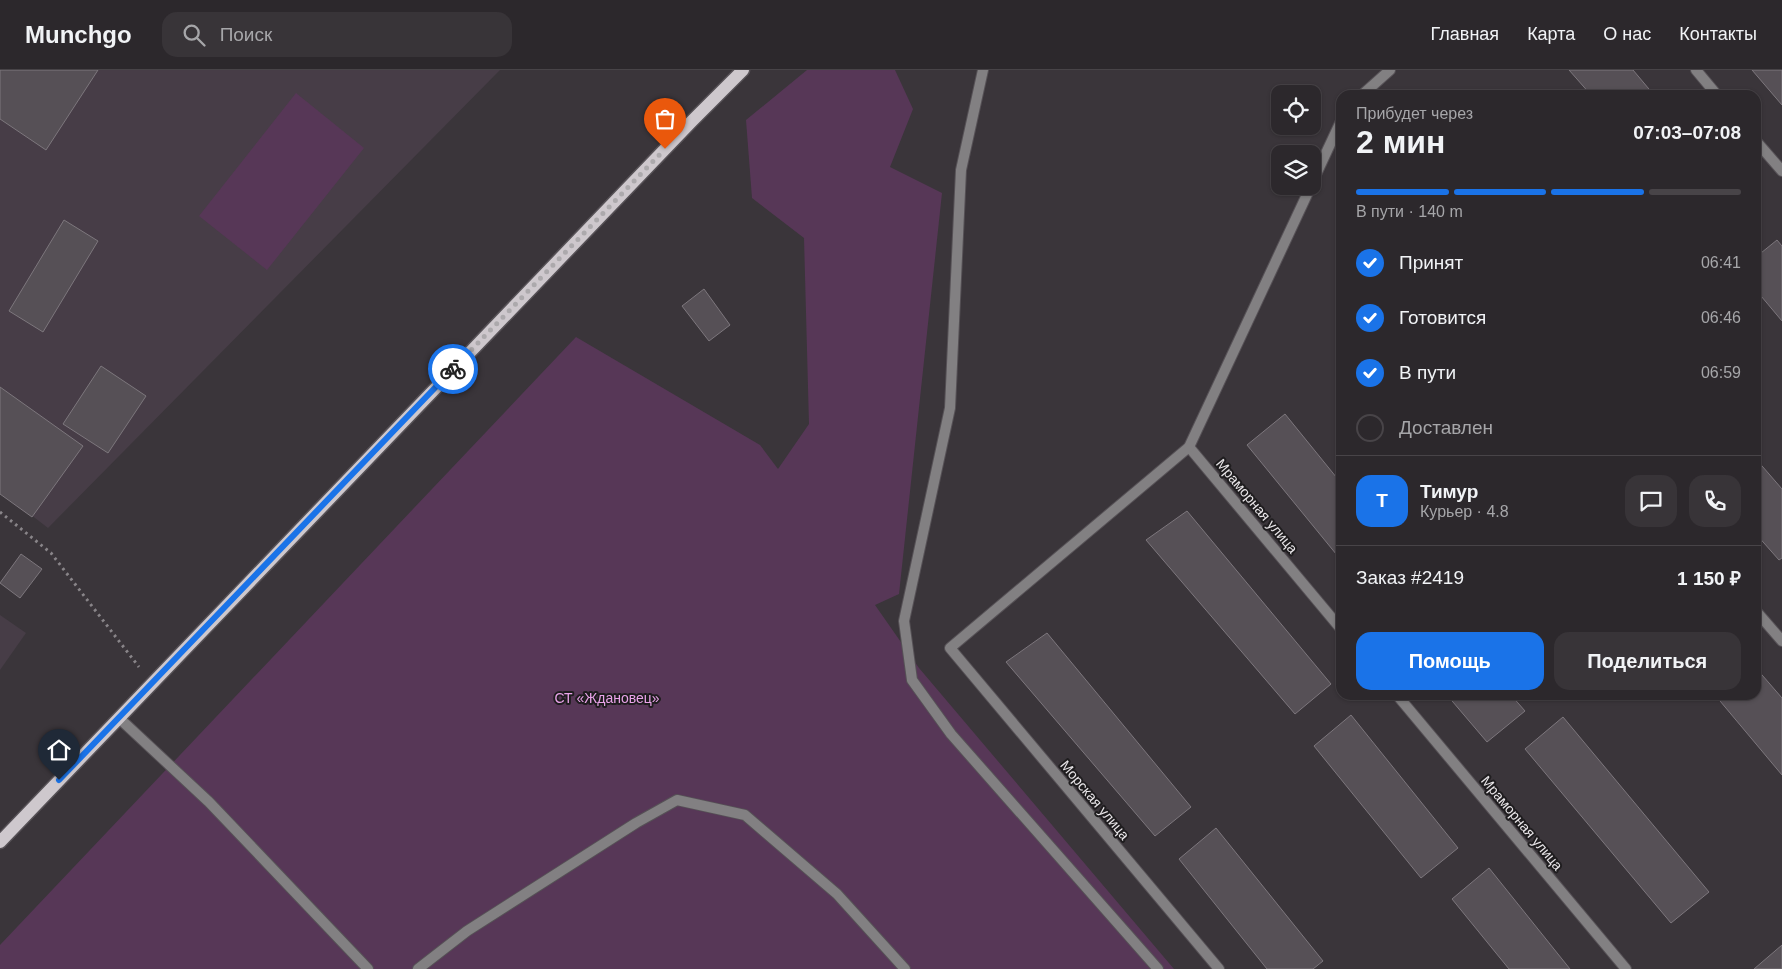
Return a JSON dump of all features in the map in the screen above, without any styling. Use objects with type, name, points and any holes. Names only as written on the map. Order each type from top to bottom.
[{"type":"main road","points":[[0,842],[678,135],[743,70]]},
{"type":"street","points":[[983,70],[961,170],[950,408],[904,621],[912,680],[951,734],[1158,969]]},
{"type":"street","points":[[1368,90],[1390,70]]},
{"type":"street","points":[[1696,70],[1713,90]]},
{"type":"street","points":[[1321,166],[1336,135]]},
{"type":"street","points":[[1761,146],[1782,171]]},
{"type":"street","points":[[1189,447],[1307,195]]},
{"type":"street","name":"Мраморная улица","points":[[1189,447],[1336,623]]},
{"type":"street","name":"Морская улица","points":[[1189,447],[950,648],[1219,969]]},
{"type":"street","points":[[1761,617],[1782,641]]},
{"type":"street","name":"Мраморная улица","points":[[1401,700],[1626,969]]},
{"type":"street","points":[[119,718],[209,802],[368,969]]},
{"type":"street","points":[[418,969],[475,926],[636,823],[677,800],[745,815],[837,894],[905,969]]},
{"type":"path","points":[[0,512],[50,553],[152,683]]},
{"type":"shaded area","points":[[0,70],[500,70],[48,528],[0,491]]},
{"type":"shaded area","points":[[0,615],[26,633],[0,670]]},
{"type":"green space","name":"СТ «Ждановец»","points":[[807,70],[895,70],[913,109],[890,167],[942,193],[899,594],[875,605],[919,668],[1174,969],[0,969],[0,945],[576,337],[760,445],[778,469],[809,424],[804,238],[752,198],[746,120]]},
{"type":"green space","points":[[296,93],[364,148],[267,270],[199,216]]},
{"type":"building","points":[[0,70],[98,70],[46,150],[0,119]]},
{"type":"building","points":[[1569,70],[1633,70],[1650,90],[1587,90]]},
{"type":"building","points":[[1752,70],[1782,70],[1782,105]]},
{"type":"building","points":[[64,220],[98,241],[43,332],[9,311]]},
{"type":"building","points":[[1777,240],[1782,246],[1782,321],[1761,296],[1761,253]]},
{"type":"building","points":[[704,289],[730,325],[709,341],[682,306]]},
{"type":"building","points":[[101,366],[146,396],[108,453],[63,424]]},
{"type":"building","points":[[0,387],[83,446],[32,517],[0,494]]},
{"type":"building","points":[[1285,414],[1336,477],[1336,554],[1247,445]]},
{"type":"building","points":[[1761,465],[1782,489],[1782,558],[1779,560],[1761,540]]},
{"type":"building","points":[[1187,511],[1331,684],[1295,714],[1146,540]]},
{"type":"building","points":[[21,554],[42,569],[20,598],[0,583]]},
{"type":"building","points":[[1047,633],[1191,807],[1155,836],[1006,662]]},
{"type":"building","points":[[1761,674],[1782,698],[1782,775],[1719,700],[1761,700]]},
{"type":"building","points":[[1451,700],[1515,700],[1525,711],[1487,742]]},
{"type":"building","points":[[1351,715],[1458,848],[1421,878],[1314,746]]},
{"type":"building","points":[[1563,717],[1709,892],[1671,923],[1525,749]]},
{"type":"building","points":[[1216,828],[1323,961],[1313,969],[1267,969],[1179,859]]},
{"type":"building","points":[[1489,868],[1570,969],[1509,969],[1452,899]]},
{"type":"building","points":[[1782,945],[1782,969],[1754,969]]},
{"type":"way so far","points":[[453,369],[665,149]]},
{"type":"route","points":[[59,780],[453,369]]}]
